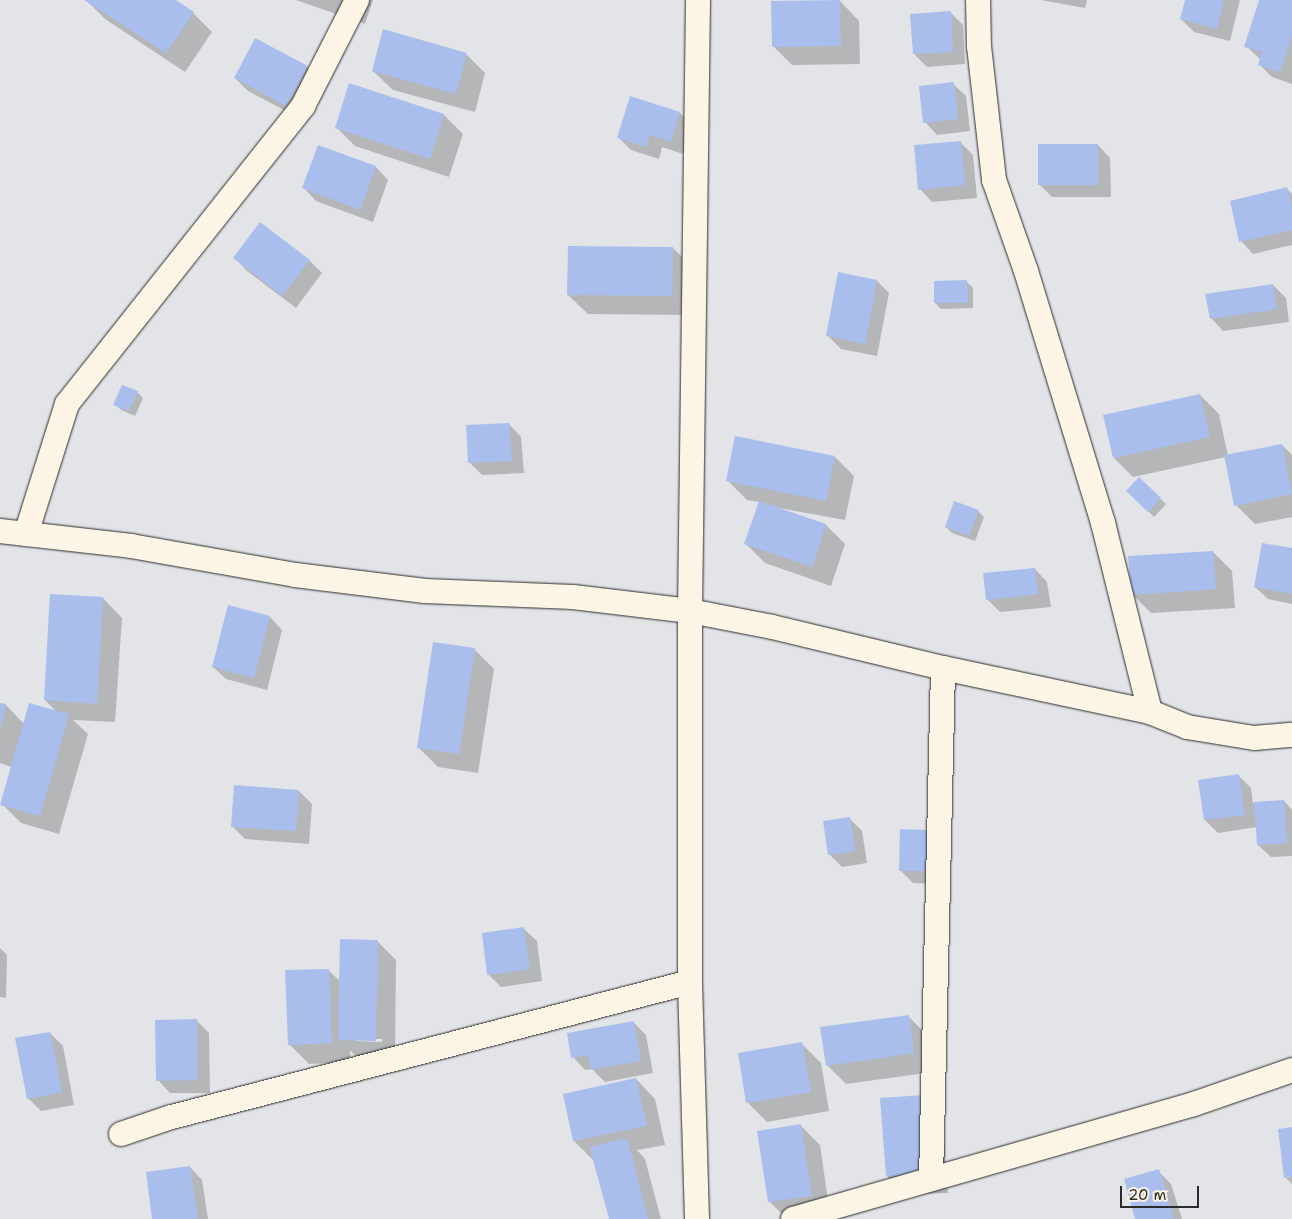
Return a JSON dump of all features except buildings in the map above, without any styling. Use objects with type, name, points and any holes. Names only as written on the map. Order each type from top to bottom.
[{"type":"street","points":[[26,534],[68,404],[303,106],[357,0]]},
{"type":"street","points":[[697,1219],[690,982],[690,611],[698,0]]},
{"type":"street","points":[[978,0],[979,46],[994,180],[1026,271],[1103,523],[1150,712]]},
{"type":"street","points":[[0,531],[132,546],[295,575],[416,590],[573,597],[690,611],[772,627],[943,668],[1150,712],[1187,727],[1254,738],[1292,735]]},
{"type":"street","points":[[931,1179],[943,668]]},
{"type":"street","points":[[121,1134],[178,1115],[690,982]]},
{"type":"street","points":[[793,1219],[1194,1104],[1292,1070]]}]
